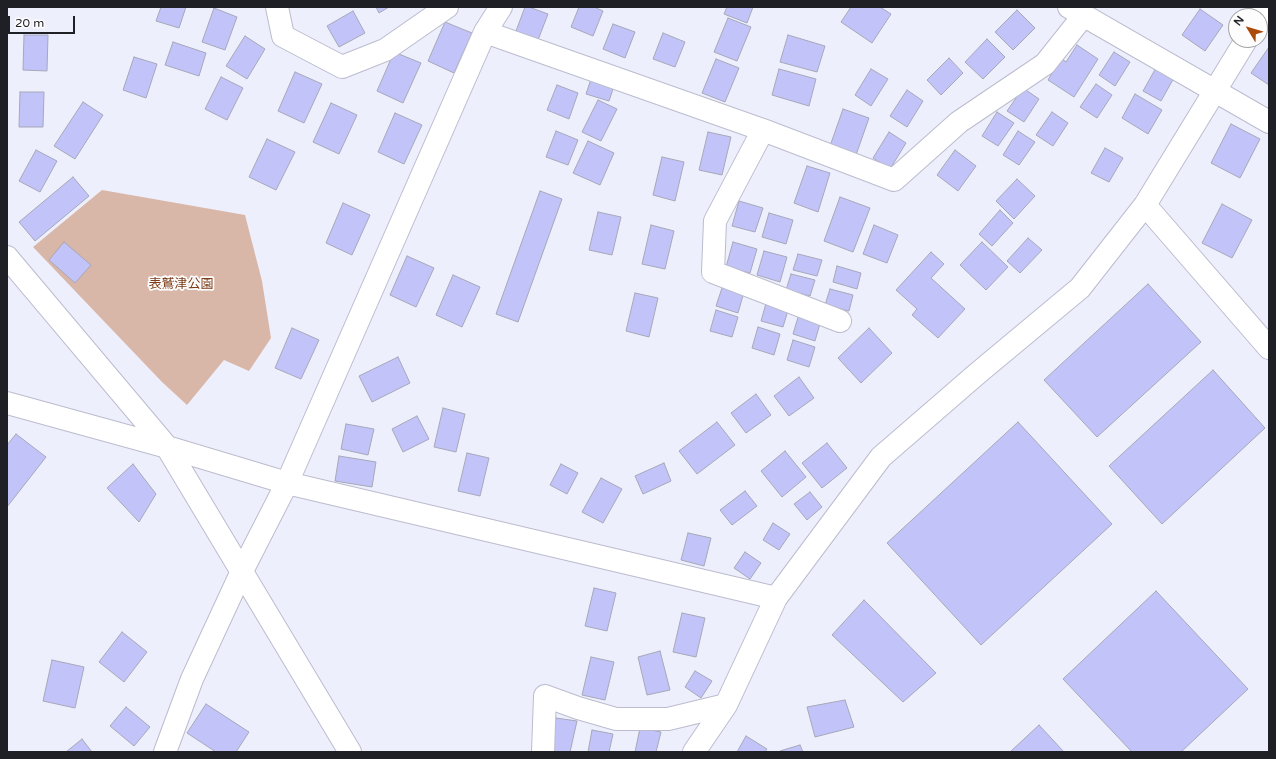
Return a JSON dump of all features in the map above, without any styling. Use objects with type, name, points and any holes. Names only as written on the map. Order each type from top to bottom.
[{"type":"street","points":[[277,7],[283,36],[342,67],[385,50],[447,7]]},
{"type":"street","points":[[165,752],[192,679],[242,571],[286,483],[485,32],[501,7]]},
{"type":"street","points":[[485,32],[763,130],[894,180],[959,122],[1044,64],[1076,11],[1269,122]]},
{"type":"street","points":[[694,752],[726,705],[776,598],[882,457],[1080,288],[1145,205],[1241,48]]},
{"type":"street","points":[[763,130],[715,222],[713,272],[840,321]]},
{"type":"street","points":[[1145,205],[1269,348]]},
{"type":"street","points":[[7,257],[167,447],[350,752]]},
{"type":"street","points":[[7,403],[167,447],[286,483],[776,598]]},
{"type":"street","points":[[543,752],[545,696],[616,720],[668,719],[726,705]]},
{"type":"green space","name":"表鷲津公園","points":[[102,190],[245,215],[262,281],[271,338],[249,371],[224,360],[187,405],[162,382],[33,247]]},
{"type":"building","points":[[161,7],[186,7],[179,28],[156,21]]},
{"type":"building","points":[[376,7],[389,7],[379,13]]},
{"type":"building","points":[[525,7],[548,14],[538,40],[516,31]]},
{"type":"building","points":[[579,7],[594,7],[603,11],[593,36],[571,27]]},
{"type":"building","points":[[727,7],[753,7],[747,23],[724,14]]},
{"type":"building","points":[[851,7],[880,7],[891,14],[872,43],[841,22]]},
{"type":"building","points":[[214,8],[237,17],[225,50],[202,42]]},
{"type":"building","points":[[1200,9],[1223,25],[1205,51],[1182,35]]},
{"type":"building","points":[[1017,10],[1035,28],[1013,50],[995,32]]},
{"type":"building","points":[[353,11],[365,33],[339,47],[327,26]]},
{"type":"building","points":[[728,18],[751,27],[737,61],[714,52]]},
{"type":"building","points":[[445,22],[472,33],[454,73],[428,61]]},
{"type":"building","points":[[613,24],[635,32],[625,58],[603,49]]},
{"type":"building","points":[[663,33],[685,42],[675,67],[653,59]]},
{"type":"building","points":[[24,35],[48,35],[47,71],[23,70]]},
{"type":"building","points":[[788,35],[825,46],[817,72],[780,62]]},
{"type":"building","points":[[245,36],[265,49],[247,79],[226,66]]},
{"type":"building","points":[[987,39],[1005,57],[983,79],[965,62]]},
{"type":"building","points":[[173,42],[206,53],[199,76],[165,65]]},
{"type":"building","points":[[1077,45],[1098,59],[1074,97],[1048,80],[1061,58],[1066,62]]},
{"type":"building","points":[[1269,47],[1269,85],[1251,73]]},
{"type":"building","points":[[394,52],[421,63],[403,103],[377,91]]},
{"type":"building","points":[[1114,52],[1130,62],[1115,86],[1099,75]]},
{"type":"building","points":[[134,57],[157,64],[146,98],[123,90]]},
{"type":"building","points":[[949,58],[963,73],[941,95],[927,80]]},
{"type":"building","points":[[716,59],[739,68],[725,102],[702,93]]},
{"type":"building","points":[[1157,66],[1175,76],[1161,101],[1143,91]]},
{"type":"building","points":[[779,69],[816,79],[809,106],[772,95]]},
{"type":"building","points":[[871,69],[888,79],[871,106],[855,95]]},
{"type":"building","points":[[295,72],[322,84],[304,123],[278,111]]},
{"type":"building","points":[[221,77],[243,88],[227,120],[205,109]]},
{"type":"building","points":[[591,79],[614,86],[609,101],[586,94]]},
{"type":"building","points":[[1096,84],[1112,95],[1097,118],[1080,107]]},
{"type":"building","points":[[557,85],[578,93],[569,119],[547,110]]},
{"type":"building","points":[[1023,88],[1039,99],[1024,122],[1007,111]]},
{"type":"building","points":[[907,90],[923,101],[907,127],[890,116]]},
{"type":"building","points":[[20,92],[44,92],[43,127],[19,127]]},
{"type":"building","points":[[1135,94],[1162,110],[1148,134],[1122,118]]},
{"type":"building","points":[[598,100],[617,109],[601,141],[582,132]]},
{"type":"building","points":[[83,102],[103,115],[75,159],[54,146]]},
{"type":"building","points":[[331,103],[357,115],[339,154],[313,142]]},
{"type":"building","points":[[843,109],[869,118],[856,155],[830,146]]},
{"type":"building","points":[[997,112],[1014,123],[998,146],[982,136]]},
{"type":"building","points":[[1052,112],[1068,123],[1053,146],[1036,135]]},
{"type":"building","points":[[395,113],[422,125],[404,164],[378,152]]},
{"type":"building","points":[[1231,124],[1260,139],[1240,178],[1211,163]]},
{"type":"building","points":[[556,131],[578,140],[568,165],[546,157]]},
{"type":"building","points":[[1018,131],[1035,142],[1019,165],[1003,155]]},
{"type":"building","points":[[708,132],[731,137],[722,175],[699,170]]},
{"type":"building","points":[[889,132],[906,143],[890,169],[873,158]]},
{"type":"building","points":[[267,139],[295,152],[276,190],[249,177]]},
{"type":"building","points":[[588,141],[614,153],[600,185],[573,173]]},
{"type":"building","points":[[1105,148],[1123,158],[1109,182],[1091,173]]},
{"type":"building","points":[[36,150],[57,161],[40,192],[19,181]]},
{"type":"building","points":[[955,150],[976,166],[958,191],[937,175]]},
{"type":"building","points":[[662,157],[684,162],[675,201],[653,195]]},
{"type":"building","points":[[807,166],[830,173],[818,212],[794,203]]},
{"type":"building","points":[[73,177],[89,196],[35,241],[19,222]]},
{"type":"building","points":[[1017,179],[1035,196],[1014,219],[996,201]]},
{"type":"building","points":[[540,191],[562,199],[518,322],[496,314]]},
{"type":"building","points":[[840,197],[870,208],[853,252],[824,241]]},
{"type":"building","points":[[739,201],[763,208],[755,232],[732,226]]},
{"type":"building","points":[[343,203],[370,215],[352,255],[326,243]]},
{"type":"building","points":[[1222,204],[1252,220],[1232,258],[1202,243]]},
{"type":"building","points":[[1000,210],[1013,223],[992,246],[979,234]]},
{"type":"building","points":[[598,212],[621,217],[612,255],[589,250]]},
{"type":"building","points":[[769,213],[793,220],[786,244],[762,237]]},
{"type":"building","points":[[651,225],[674,231],[665,269],[642,264]]},
{"type":"building","points":[[874,225],[898,235],[887,263],[863,254]]},
{"type":"building","points":[[1028,238],[1042,250],[1020,273],[1007,261]]},
{"type":"building","points":[[64,242],[91,265],[75,283],[49,260]]},
{"type":"building","points":[[733,242],[757,249],[750,273],[726,267]]},
{"type":"building","points":[[982,242],[1008,267],[986,290],[960,265]]},
{"type":"building","points":[[764,251],[787,257],[780,282],[757,275]]},
{"type":"building","points":[[931,252],[944,264],[931,278],[965,309],[938,338],[912,315],[917,309],[896,290]]},
{"type":"building","points":[[798,254],[822,260],[817,276],[793,270]]},
{"type":"building","points":[[407,256],[434,268],[416,307],[390,295]]},
{"type":"building","points":[[837,266],[861,273],[857,289],[833,282]]},
{"type":"building","points":[[791,274],[815,280],[810,296],[786,290]]},
{"type":"building","points":[[453,275],[480,287],[462,327],[436,315]]},
{"type":"building","points":[[1148,284],[1201,342],[1097,437],[1044,380]]},
{"type":"building","points":[[723,285],[744,292],[738,313],[716,306]]},
{"type":"building","points":[[830,289],[853,295],[849,311],[825,305]]},
{"type":"building","points":[[635,293],[658,298],[649,337],[626,331]]},
{"type":"building","points":[[767,300],[789,307],[783,327],[761,321]]},
{"type":"building","points":[[716,310],[738,317],[732,337],[710,331]]},
{"type":"building","points":[[799,314],[821,320],[815,341],[793,334]]},
{"type":"building","points":[[758,327],[780,334],[774,355],[752,348]]},
{"type":"building","points":[[292,328],[319,340],[301,379],[275,368]]},
{"type":"building","points":[[869,328],[892,353],[861,383],[838,358]]},
{"type":"building","points":[[793,340],[815,347],[809,367],[787,360]]},
{"type":"building","points":[[398,357],[410,383],[372,402],[359,376]]},
{"type":"building","points":[[1213,370],[1265,428],[1162,524],[1109,466]]},
{"type":"building","points":[[799,377],[814,398],[789,416],[774,396]]},
{"type":"building","points":[[756,394],[771,415],[746,433],[731,413]]},
{"type":"building","points":[[443,408],[465,414],[456,452],[434,447]]},
{"type":"building","points":[[417,416],[429,439],[403,452],[392,429]]},
{"type":"building","points":[[717,422],[735,445],[697,474],[679,451]]},
{"type":"building","points":[[1018,422],[1112,524],[981,645],[887,543]]},
{"type":"building","points":[[346,424],[374,429],[368,455],[341,449]]},
{"type":"building","points":[[16,434],[46,457],[7,507],[7,445]]},
{"type":"building","points":[[827,443],[847,468],[822,488],[802,463]]},
{"type":"building","points":[[785,451],[806,477],[782,497],[761,471]]},
{"type":"building","points":[[467,453],[489,458],[480,496],[458,491]]},
{"type":"building","points":[[339,456],[376,462],[372,487],[335,481]]},
{"type":"building","points":[[664,463],[671,481],[643,494],[635,476]]},
{"type":"building","points":[[133,464],[156,494],[139,522],[107,488]]},
{"type":"building","points":[[561,464],[578,473],[567,494],[550,485]]},
{"type":"building","points":[[601,478],[622,489],[603,523],[582,512]]},
{"type":"building","points":[[745,491],[757,506],[732,525],[720,510]]},
{"type":"building","points":[[810,492],[822,507],[807,520],[794,504]]},
{"type":"building","points":[[773,523],[790,534],[779,550],[763,540]]},
{"type":"building","points":[[688,533],[711,538],[704,566],[681,560]]},
{"type":"building","points":[[745,552],[761,563],[750,579],[734,568]]},
{"type":"building","points":[[594,588],[616,593],[607,631],[585,626]]},
{"type":"building","points":[[1156,591],[1248,689],[1181,752],[1132,752],[1063,679]]},
{"type":"building","points":[[864,600],[936,673],[903,702],[832,635]]},
{"type":"building","points":[[682,613],[705,618],[696,657],[673,652]]},
{"type":"building","points":[[122,632],[147,652],[124,682],[99,662]]},
{"type":"building","points":[[660,651],[670,690],[647,695],[638,657]]},
{"type":"building","points":[[591,657],[614,662],[605,700],[582,695]]},
{"type":"building","points":[[52,660],[84,667],[75,708],[43,701]]},
{"type":"building","points":[[695,671],[712,681],[701,698],[685,687]]},
{"type":"building","points":[[845,700],[854,727],[815,737],[807,707]]},
{"type":"building","points":[[206,704],[249,732],[236,752],[216,752],[187,733]]},
{"type":"building","points":[[126,707],[150,727],[134,746],[110,726]]},
{"type":"building","points":[[556,718],[577,721],[570,752],[550,752]]},
{"type":"building","points":[[1039,725],[1064,752],[1010,752]]},
{"type":"building","points":[[640,728],[661,732],[656,752],[635,752]]},
{"type":"building","points":[[592,730],[613,734],[609,752],[588,752]]},
{"type":"building","points":[[746,736],[767,749],[765,752],[737,752]]},
{"type":"building","points":[[82,739],[92,752],[66,752]]},
{"type":"building","points":[[800,745],[803,752],[780,751]]}]
